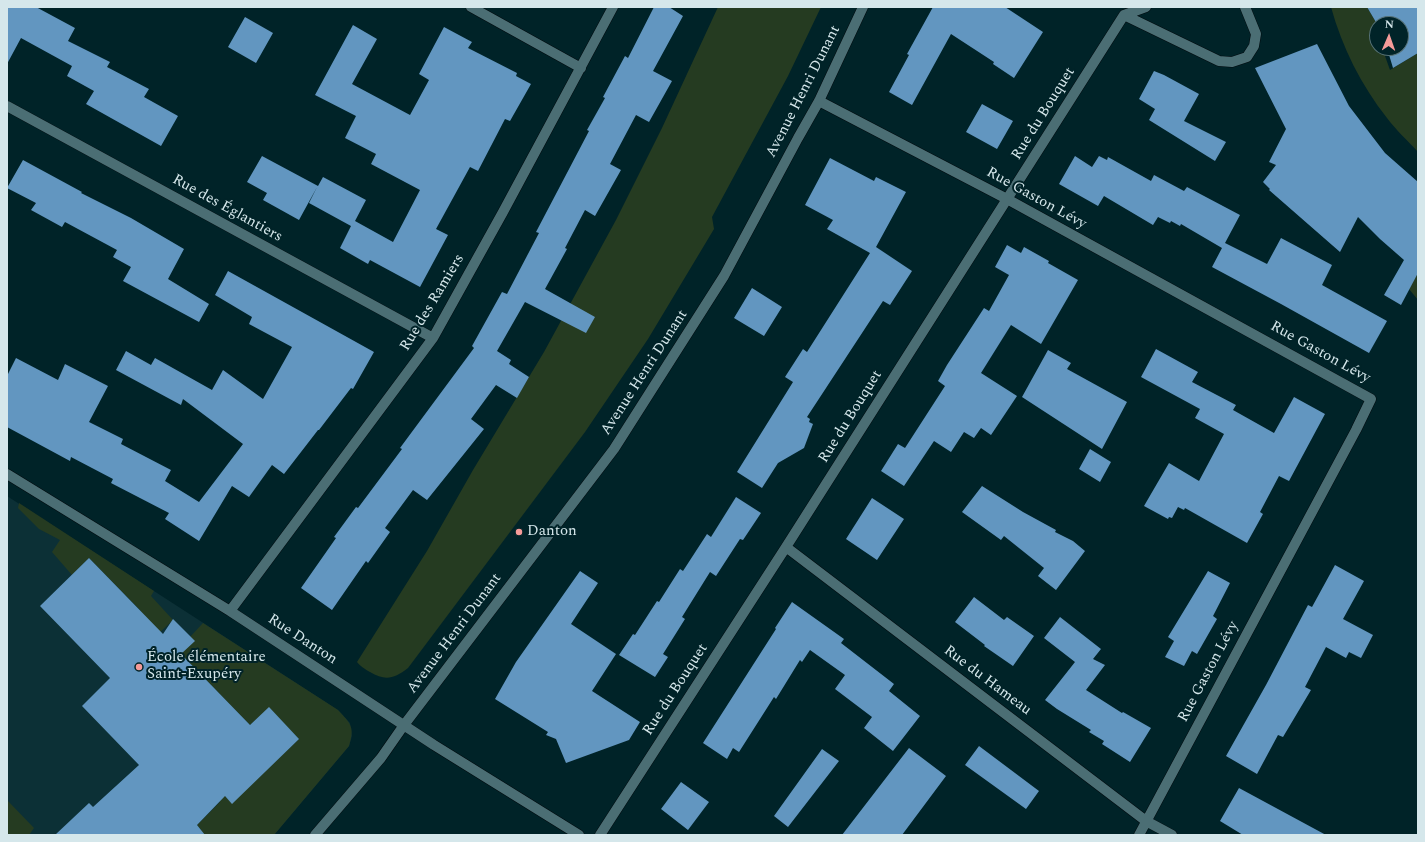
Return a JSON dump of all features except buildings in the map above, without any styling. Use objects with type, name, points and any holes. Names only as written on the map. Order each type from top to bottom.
[{"type":"street","points":[[471,7],[580,68]]},
{"type":"street","name":"Rue des Ramiers","points":[[230,611],[433,338],[503,212],[613,7]]},
{"type":"street","name":"Avenue Henri Dunant","points":[[316,835],[381,758],[404,725],[614,449],[724,276],[819,102],[864,7]]},
{"type":"street","points":[[1124,15],[1146,7]]},
{"type":"street","points":[[1124,15],[1219,61],[1232,62],[1247,57],[1254,46],[1256,34],[1245,7]]},
{"type":"street","name":"Rue du Bouquet","points":[[600,835],[786,547],[1124,15]]},
{"type":"street","name":"Rue Gaston Lévy","points":[[819,102],[1007,199],[1371,399],[1356,430],[1139,835]]},
{"type":"street","name":"Rue des Églantiers","points":[[7,106],[433,338]]},
{"type":"street","name":"Rue Danton","points":[[7,474],[230,611],[404,725],[579,835]]},
{"type":"street","name":"Rue du Hameau","points":[[786,547],[1146,821],[1172,835]]},
{"type":"shaded area","name":"École élémentaire Saint-Exupéry","points":[[7,496],[338,710],[350,723],[352,736],[349,746],[274,835],[7,835]]},
{"type":"green space","points":[[718,7],[821,7],[788,76],[712,217],[714,229],[648,339],[585,432],[408,668],[398,675],[389,678],[375,675],[363,668],[357,662],[427,551],[473,470],[544,352],[616,220],[662,128]]},
{"type":"green space","points":[[1331,7],[1367,7],[1372,16],[1369,16],[1369,56],[1385,56],[1390,70],[1418,53],[1418,152],[1387,118],[1369,92],[1353,65],[1335,22]]},
{"type":"green space","points":[[1418,272],[1418,300],[1409,289]]},
{"type":"green space","points":[[19,503],[154,591],[151,596],[173,620],[139,652],[141,611],[89,558],[72,575],[52,552],[60,540],[39,529],[18,508]]},
{"type":"green space","points":[[203,623],[338,710],[351,726],[352,734],[349,746],[274,835],[195,835],[201,830],[197,825],[220,802],[208,788],[213,784],[232,803],[299,739],[269,708],[250,725],[181,654],[190,637]]},
{"type":"green space","points":[[7,800],[34,828],[29,835],[7,835]]},
{"type":"place","name":"Danton","points":[[519,532]]},
{"type":"place","name":"École élémentaire Saint-Exupéry","points":[[139,667]]}]
